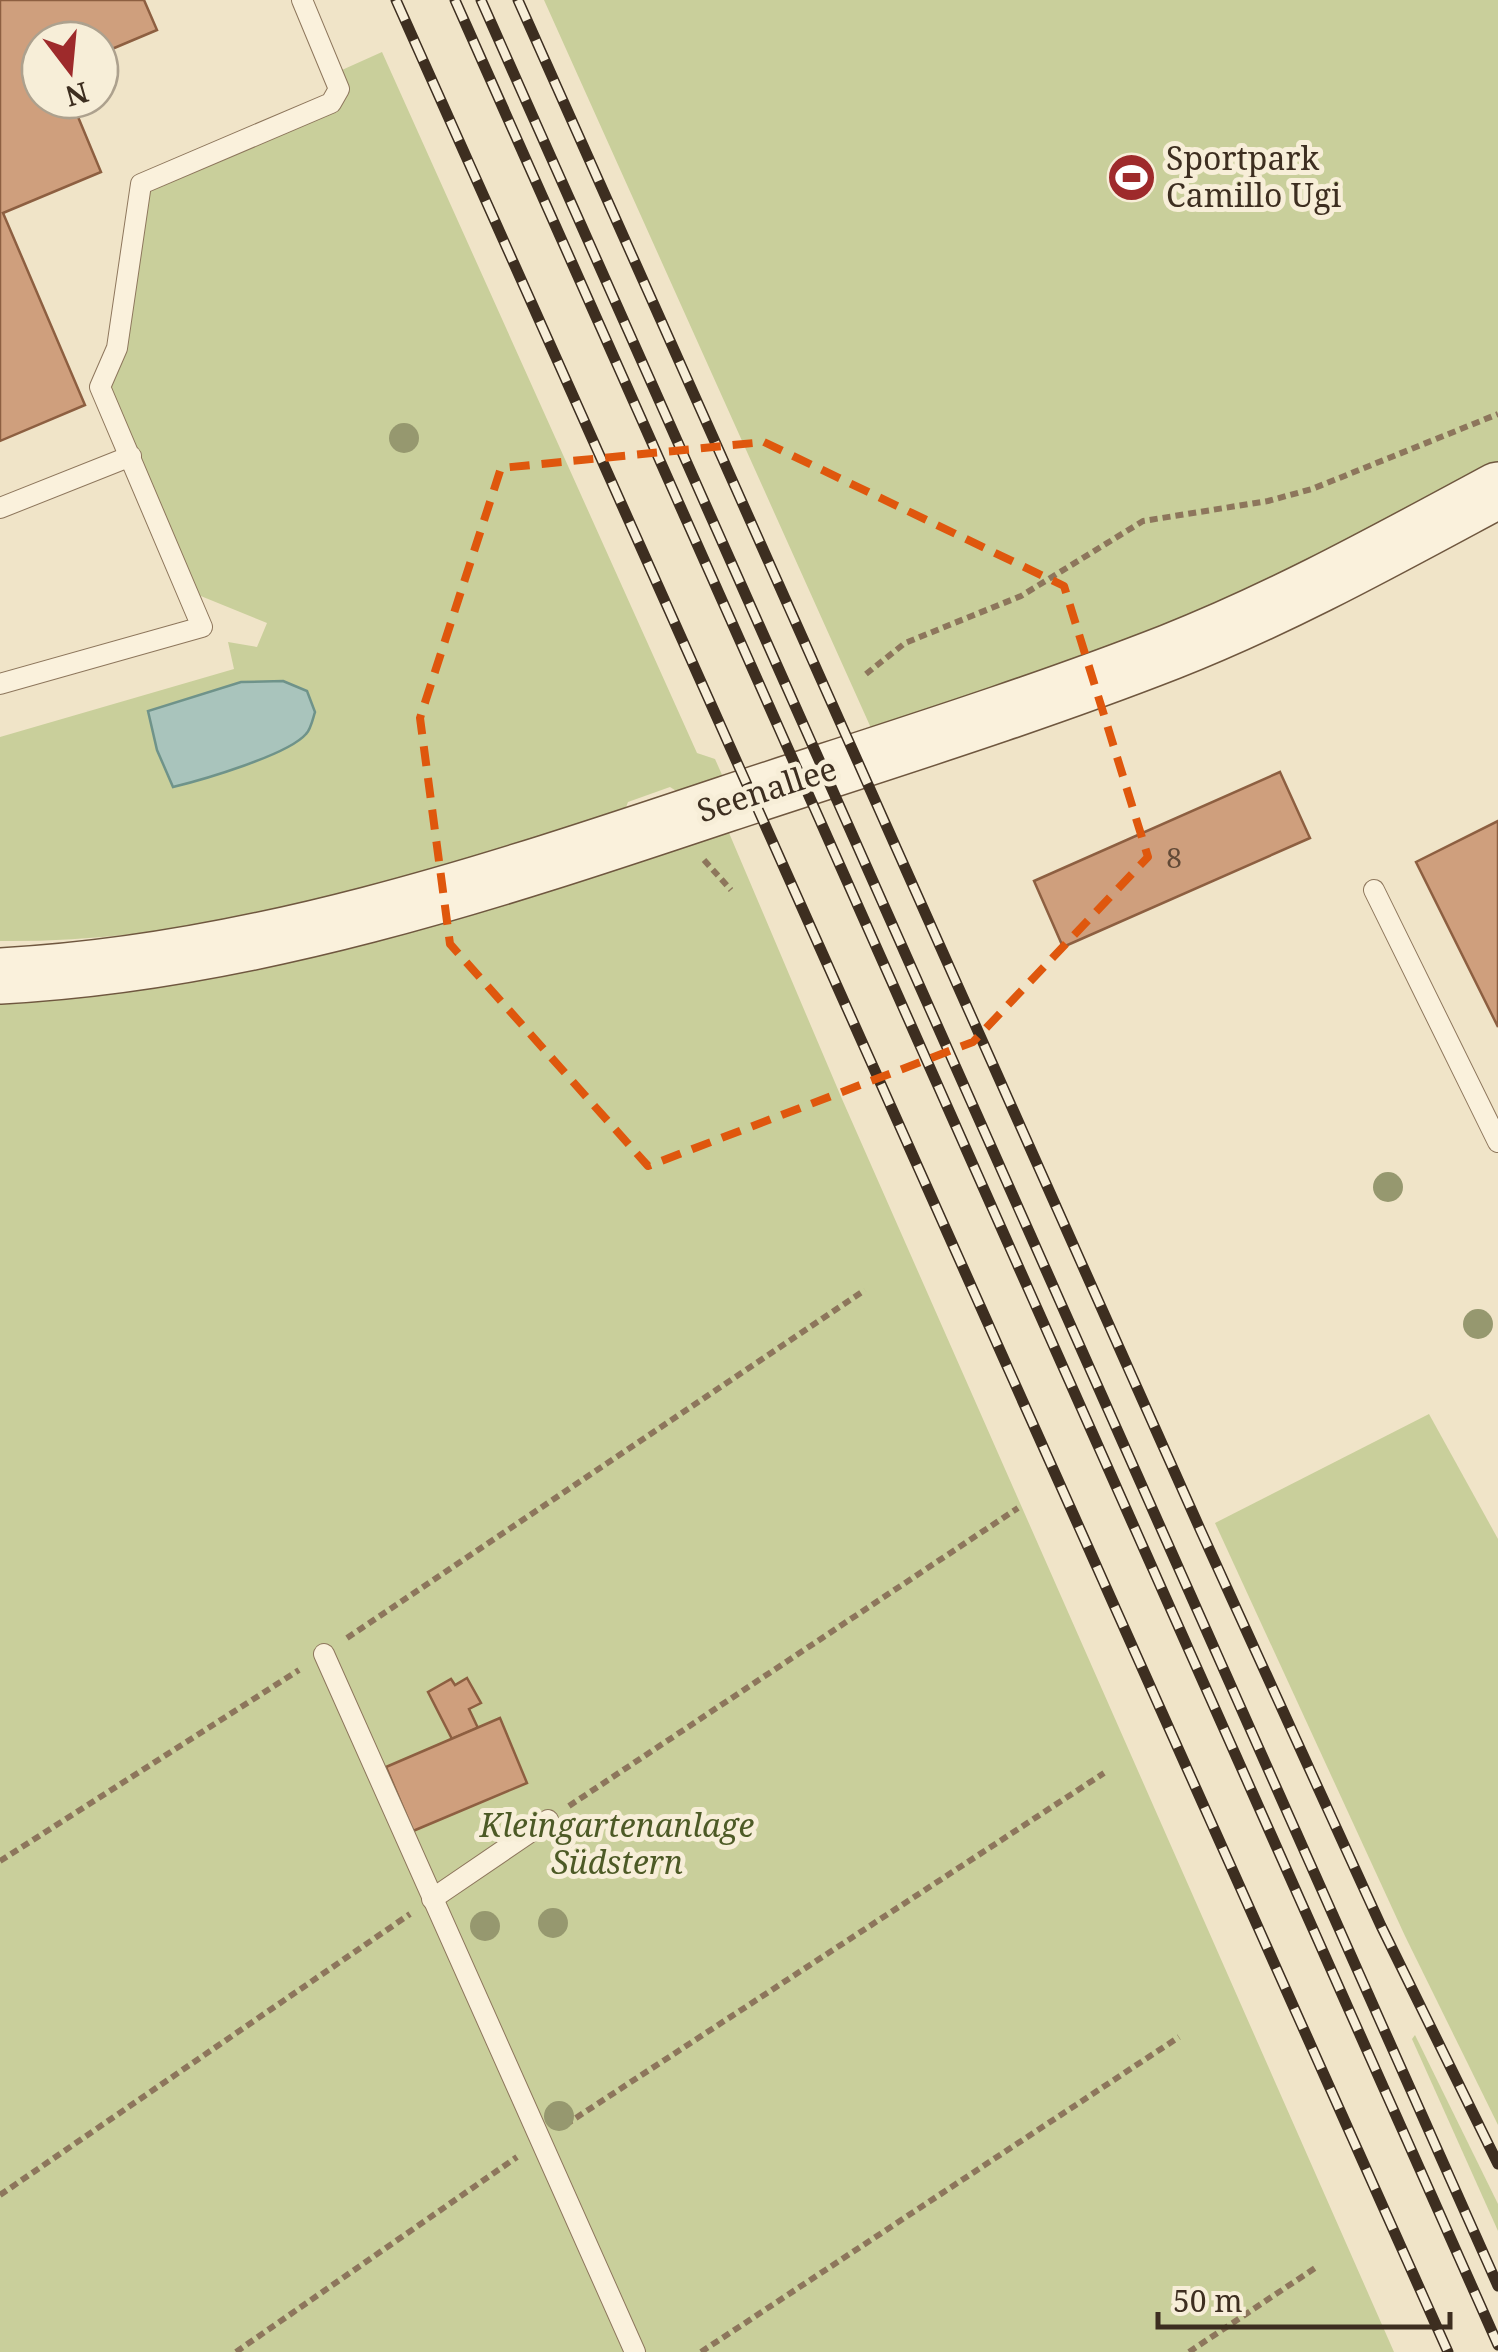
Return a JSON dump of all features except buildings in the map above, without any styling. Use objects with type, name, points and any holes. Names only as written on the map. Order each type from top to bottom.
[{"type":"main road","name":"Seenallee","points":[[0,976],[126,963],[256,941],[374,915],[525,870],[942,732],[1168,652],[1332,580],[1498,490]]},
{"type":"lane","points":[[0,684],[202,627],[100,387],[116,348],[142,184],[331,103],[340,89],[302,0]]},
{"type":"lane","points":[[0,508],[132,456]]},
{"type":"lane","points":[[1374,890],[1498,1142]]},
{"type":"lane","points":[[324,1654],[635,2352]]},
{"type":"lane","points":[[432,1899],[548,1820]]},
{"type":"path","points":[[866,674],[904,643],[1022,596],[1143,522],[1268,501],[1312,489],[1498,414]]},
{"type":"path","points":[[696,852],[731,890]]},
{"type":"path","points":[[0,1861],[234,1715],[864,1290]]},
{"type":"path","points":[[575,1802],[1018,1508]]},
{"type":"path","points":[[236,2352],[540,2142],[1104,1773]]},
{"type":"path","points":[[0,2195],[432,1899]]},
{"type":"path","points":[[700,2352],[1179,2037]]},
{"type":"path","points":[[1188,2352],[1318,2266]]},
{"type":"highlighted area","points":[[764,442],[1064,586],[1148,857],[973,1042],[648,1166],[450,944],[420,718],[501,468]]},
{"type":"green space","name":"Sportpark Camillo Ugi","points":[[544,0],[1498,0],[1498,462],[1257,589],[1091,654],[871,728]]},
{"type":"green space","points":[[382,52],[697,753],[715,759],[723,777],[678,792],[670,787],[628,802],[625,810],[317,901],[160,931],[0,941],[0,737],[234,669],[228,642],[257,647],[267,623],[186,590],[100,387],[141,184],[331,103],[333,74]]},
{"type":"green space","name":"Kleingartenanlage Südstern","points":[[718,807],[842,1099],[1394,2352],[0,2352],[0,976]]},
{"type":"green space","points":[[1429,1414],[1498,1539],[1498,2125],[1405,1936],[1215,1523]]},
{"type":"green space","points":[[1415,2035],[1498,2204],[1498,2231],[1412,2039]]},
{"type":"water","points":[[283,681],[307,691],[315,712],[306,734],[264,758],[173,787],[157,750],[148,711],[241,682]]},
{"type":"railway","points":[[396,0],[1448,2352]]},
{"type":"railway","points":[[455,0],[1498,2345]]},
{"type":"railway","points":[[481,0],[1498,2286]]},
{"type":"railway","points":[[518,0],[1200,1529],[1381,1926],[1498,2164]]},
{"type":"place","name":"Sportpark Camillo Ugi","points":[[1131,177]]}]
